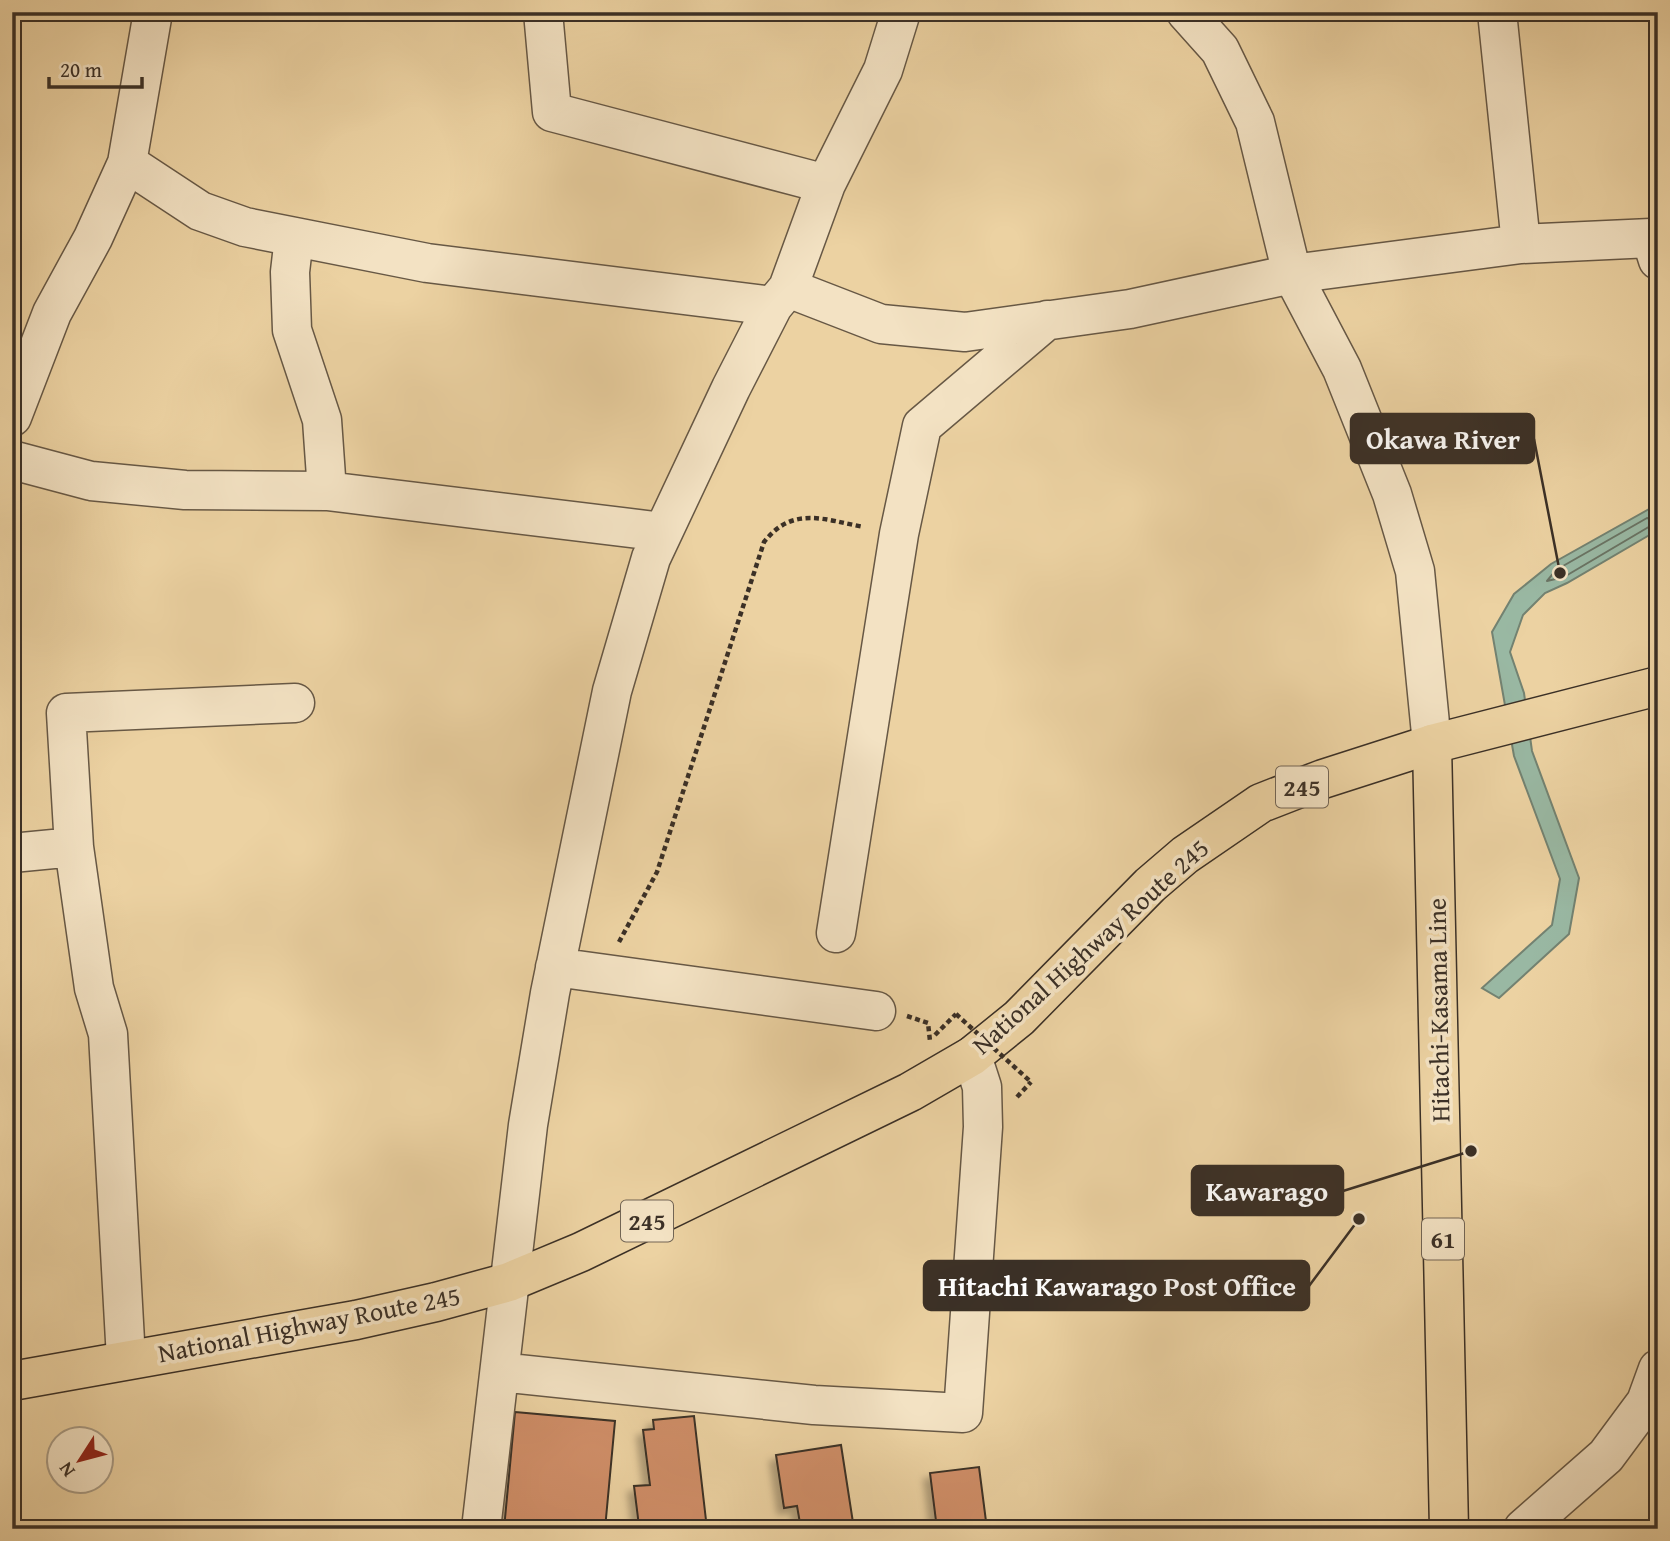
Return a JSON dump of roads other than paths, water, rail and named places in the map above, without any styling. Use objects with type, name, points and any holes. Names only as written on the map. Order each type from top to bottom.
[{"type":"main road","name":"National Highway Route 245","points":[[12,1381],[356,1320],[509,1282],[581,1252],[910,1092],[972,1056],[1019,1018],[1150,885],[1224,826],[1261,803],[1322,779],[1432,744],[1658,686]]},
{"type":"main road","name":"Hitachi-Kasama Line","points":[[1432,744],[1449,1529]]},
{"type":"street","points":[[12,417],[52,313],[93,238],[127,163],[153,12]]},
{"type":"street","points":[[543,12],[552,112],[826,184]]},
{"type":"street","points":[[481,1529],[528,1125],[555,967],[611,691],[651,558],[780,297],[826,184],[883,70],[901,12]]},
{"type":"street","points":[[1186,12],[1220,50],[1255,122],[1292,274],[1342,369],[1392,494],[1415,572],[1432,744]]},
{"type":"street","points":[[1497,12],[1521,244]]},
{"type":"street","points":[[127,163],[200,211],[245,227],[294,237],[427,263],[780,297],[881,324],[965,332],[1130,309],[1292,274],[1521,244],[1651,238],[1658,260]]},
{"type":"street","points":[[294,237],[290,272],[292,330],[321,420],[327,491]]},
{"type":"street","points":[[836,933],[899,534],[922,426],[1046,320]]},
{"type":"street","points":[[12,460],[104,483],[185,490],[327,491],[663,532]]},
{"type":"street","points":[[126,1359],[108,1034],[94,988],[74,847],[66,713],[295,703]]},
{"type":"street","points":[[12,853],[74,847]]},
{"type":"street","points":[[555,967],[876,1011]]},
{"type":"street","points":[[500,1372],[814,1405],[963,1413],[984,1127],[982,1087],[972,1056]]},
{"type":"street","points":[[1523,1529],[1606,1456],[1646,1402],[1658,1369]]},
{"type":"water","points":[[1651,508],[1658,518],[1658,530],[1545,593],[1523,615],[1510,652],[1524,693],[1532,751],[1579,878],[1569,934],[1499,998],[1482,988],[1552,925],[1560,879],[1514,756],[1492,632],[1514,594],[1551,564]]},
{"type":"place","name":"Okawa River","points":[[1560,573]]},
{"type":"place","name":"Kawarago","points":[[1471,1151]]},
{"type":"place","name":"Hitachi Kawarago Post Office","points":[[1359,1219]]}]
